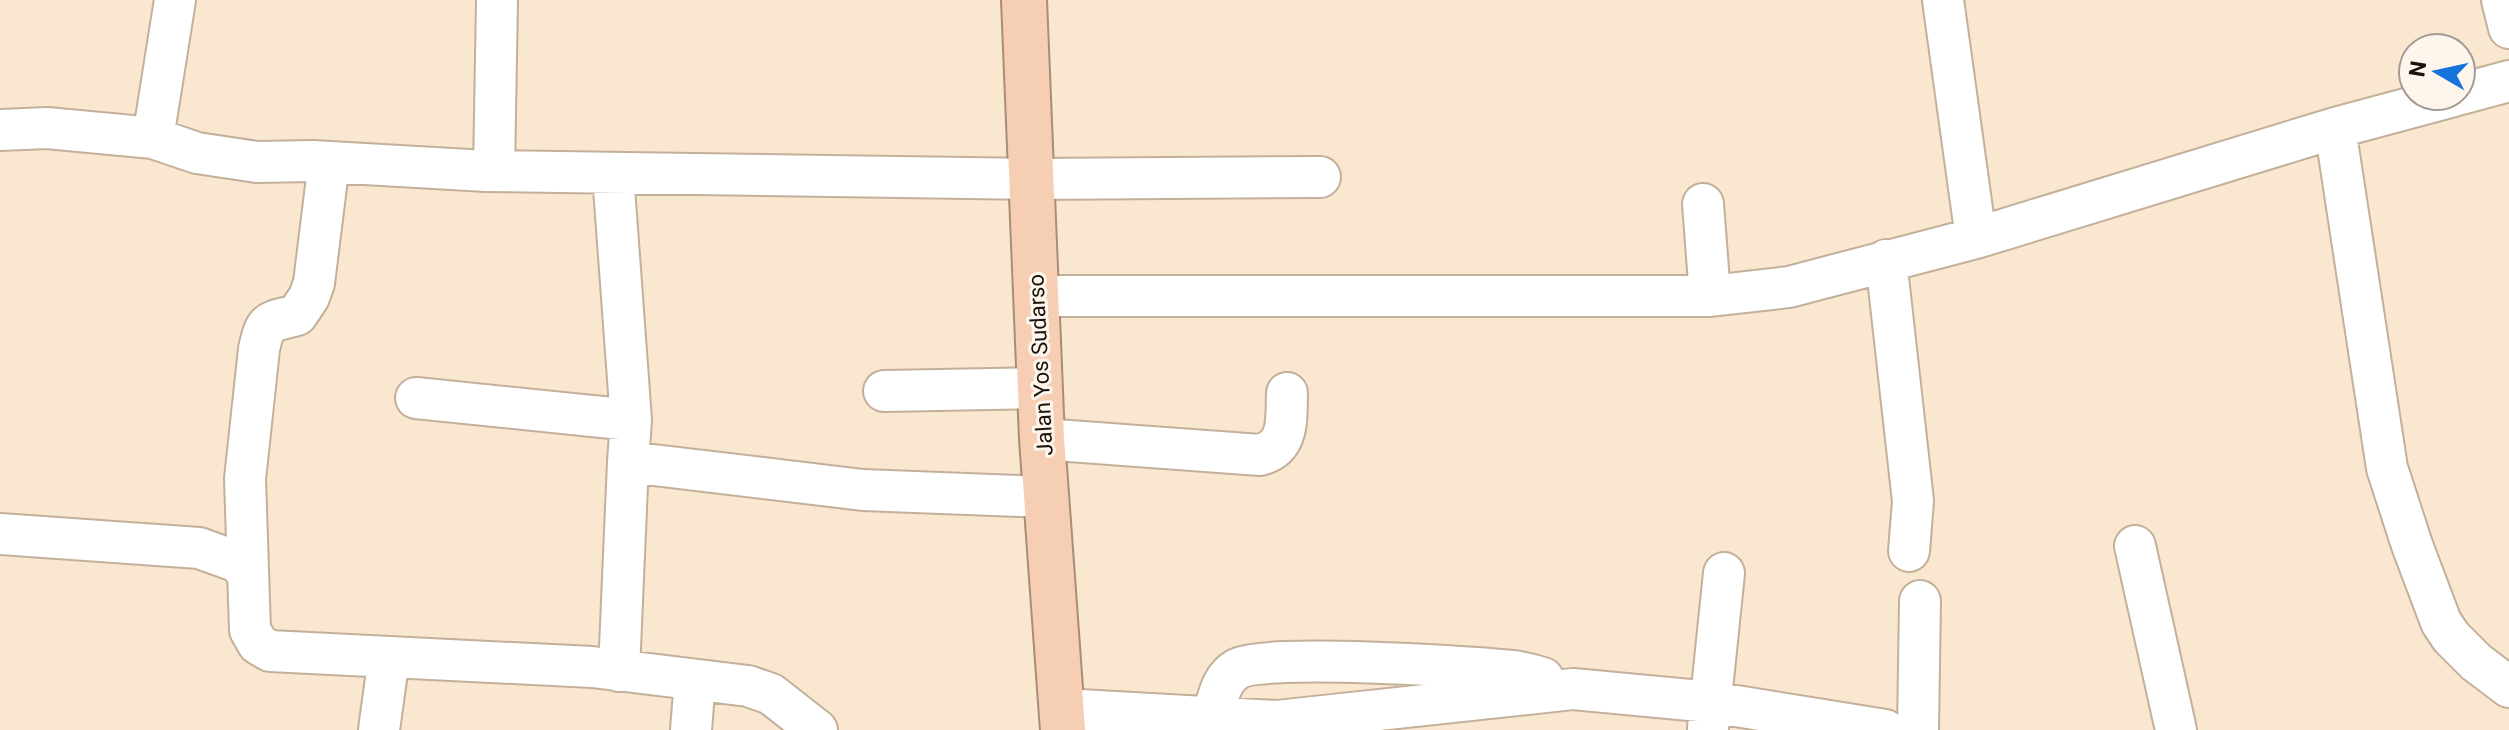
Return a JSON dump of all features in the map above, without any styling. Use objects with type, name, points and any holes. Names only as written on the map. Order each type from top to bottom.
[{"type":"highway","name":"Jalan Yos Sudarso","points":[[1024,0],[1042,439],[1063,720]]},
{"type":"street","points":[[153,138],[175,0]]},
{"type":"street","points":[[494,171],[497,0]]},
{"type":"street","points":[[1943,0],[1976,238]]},
{"type":"street","points":[[2502,0],[2509,28]]},
{"type":"street","points":[[2477,90],[2509,81]]},
{"type":"street","points":[[1037,296],[1710,296],[1789,287],[1976,238],[2397,111]]},
{"type":"street","points":[[0,130],[47,128],[153,138],[197,153],[257,162],[329,162],[494,171],[1033,179],[1320,177]]},
{"type":"street","points":[[2335,128],[2387,468],[2441,622],[2476,662],[2509,687]]},
{"type":"street","points":[[329,162],[314,283],[309,297],[297,315],[268,323],[259,349],[245,479],[250,630],[258,644],[270,651],[619,671],[748,686],[771,694],[817,730]]},
{"type":"street","points":[[613,174],[631,420],[619,671]]},
{"type":"street","points":[[1703,204],[1710,296]]},
{"type":"street","points":[[1886,260],[1913,501],[1909,551]]},
{"type":"street","points":[[884,391],[1040,388]]},
{"type":"street","points":[[1042,439],[1260,455],[1271,452],[1281,443],[1285,430],[1287,393]]},
{"type":"street","points":[[416,398],[631,420]]},
{"type":"street","points":[[628,462],[863,490],[1047,497]]},
{"type":"street","points":[[0,534],[199,548],[238,562],[247,573]]},
{"type":"street","points":[[2135,546],[2176,730]]},
{"type":"street","points":[[1709,716],[1724,573]]},
{"type":"street","points":[[1918,730],[1920,601]]},
{"type":"street","points":[[379,730],[389,657]]},
{"type":"street","points":[[1212,717],[1224,681],[1234,670],[1249,663],[1291,662],[1505,670],[1544,678],[1573,689],[1709,716],[1885,730]]},
{"type":"street","points":[[691,730],[695,680]]},
{"type":"street","points":[[1063,720],[1212,717],[1277,721],[1573,689]]}]
